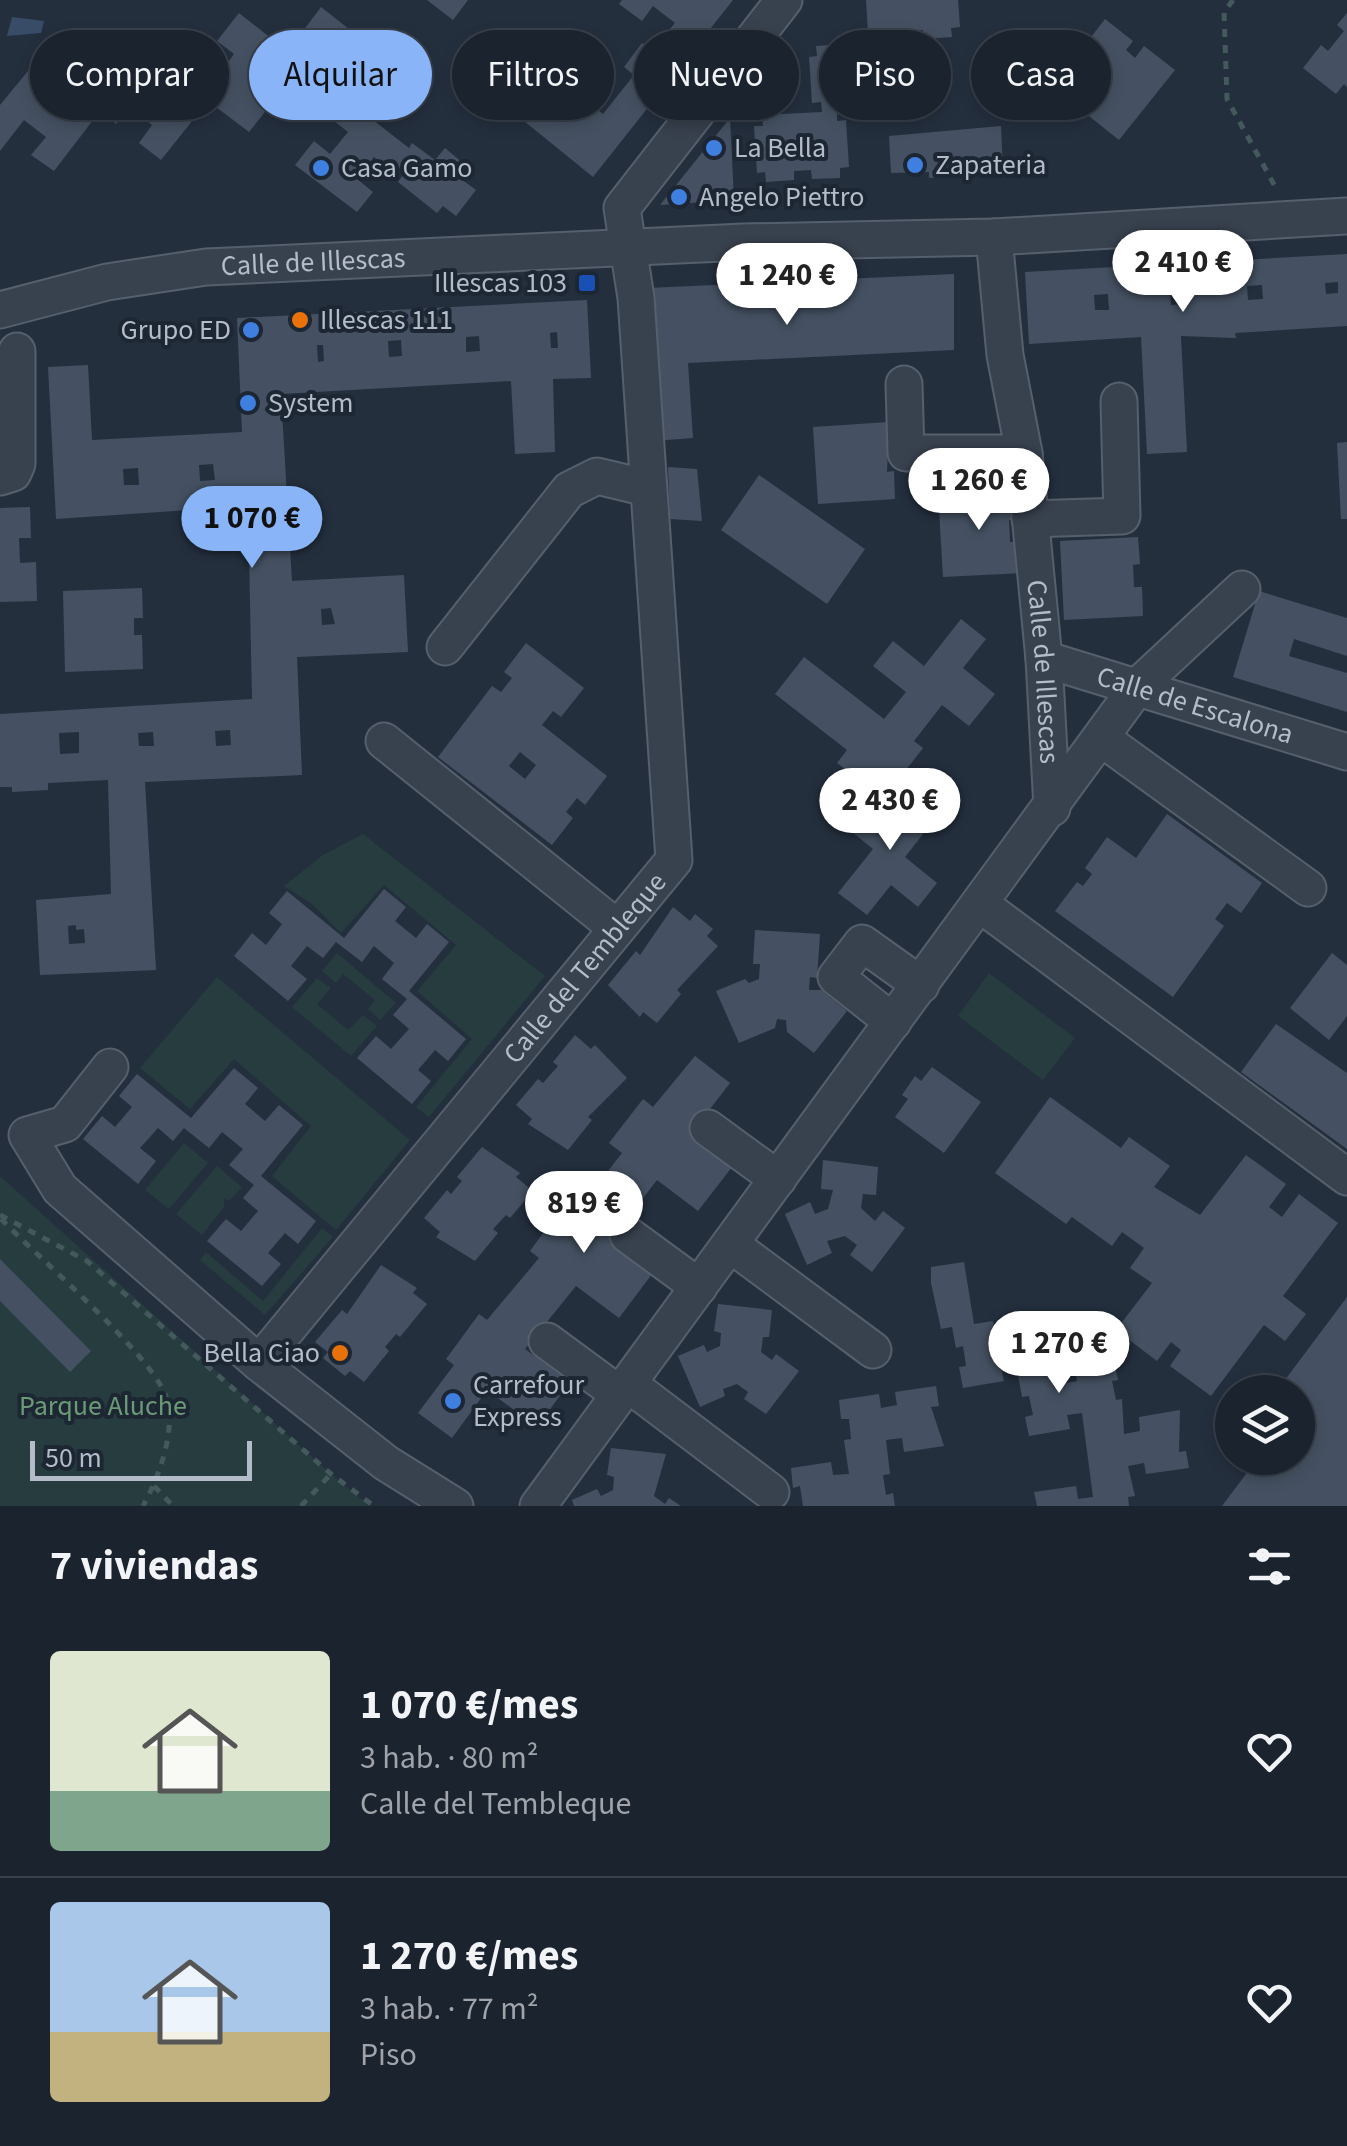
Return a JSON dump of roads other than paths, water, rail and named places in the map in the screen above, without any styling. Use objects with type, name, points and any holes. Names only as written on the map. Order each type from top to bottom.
[{"type":"street","points":[[628,248],[622,208],[784,0]]},
{"type":"street","name":"Calle de Illescas","points":[[0,310],[107,282],[206,267],[994,237],[1347,216]]},
{"type":"street","name":"Calle de Illescas","points":[[994,237],[1004,355],[1024,454],[1044,659],[1052,808]]},
{"type":"street","name":"Calle del Tembleque","points":[[258,1363],[674,860],[636,298],[628,248]]},
{"type":"street","points":[[0,477],[13,473],[18,464],[11,371]]},
{"type":"street","points":[[904,384],[906,453],[1024,454]]},
{"type":"street","points":[[1030,519],[1122,516],[1119,401]]},
{"type":"street","points":[[445,647],[569,490],[598,476],[647,488]]},
{"type":"street","points":[[538,1506],[1138,686],[1242,589]]},
{"type":"street","name":"Calle de Escalona","points":[[1044,659],[1347,752]]},
{"type":"street","points":[[1101,738],[1308,888]]},
{"type":"street","points":[[384,741],[618,928]]},
{"type":"street","points":[[980,904],[1347,1178]]},
{"type":"street","points":[[893,1022],[836,978],[862,944],[920,985]]},
{"type":"street","points":[[110,1067],[65,1124],[27,1134],[60,1189],[258,1363],[386,1463],[455,1506]]},
{"type":"street","points":[[708,1128],[778,1180]]},
{"type":"street","points":[[628,1235],[699,1288]]},
{"type":"street","points":[[730,1244],[873,1350]]},
{"type":"street","points":[[547,1341],[771,1492]]},
{"type":"water","points":[[12,17],[44,21],[42,30],[7,36]]},
{"type":"place","name":"La Bella","points":[[714,148]]},
{"type":"place","name":"Zapateria","points":[[915,165]]},
{"type":"place","name":"Casa Gamo","points":[[321,168]]},
{"type":"place","name":"Angelo Piettro","points":[[679,197]]},
{"type":"place","name":"Illescas 103","points":[[587,283]]},
{"type":"place","name":"Illescas 111","points":[[300,320]]},
{"type":"place","name":"Grupo ED","points":[[251,330]]},
{"type":"place","name":"System","points":[[248,403]]},
{"type":"place","name":"Bella Ciao","points":[[340,1353]]},
{"type":"place","name":"Carrefour Express","points":[[453,1401]]},
{"type":"park label","name":"Parque Aluche","points":[[103,1406]]}]
